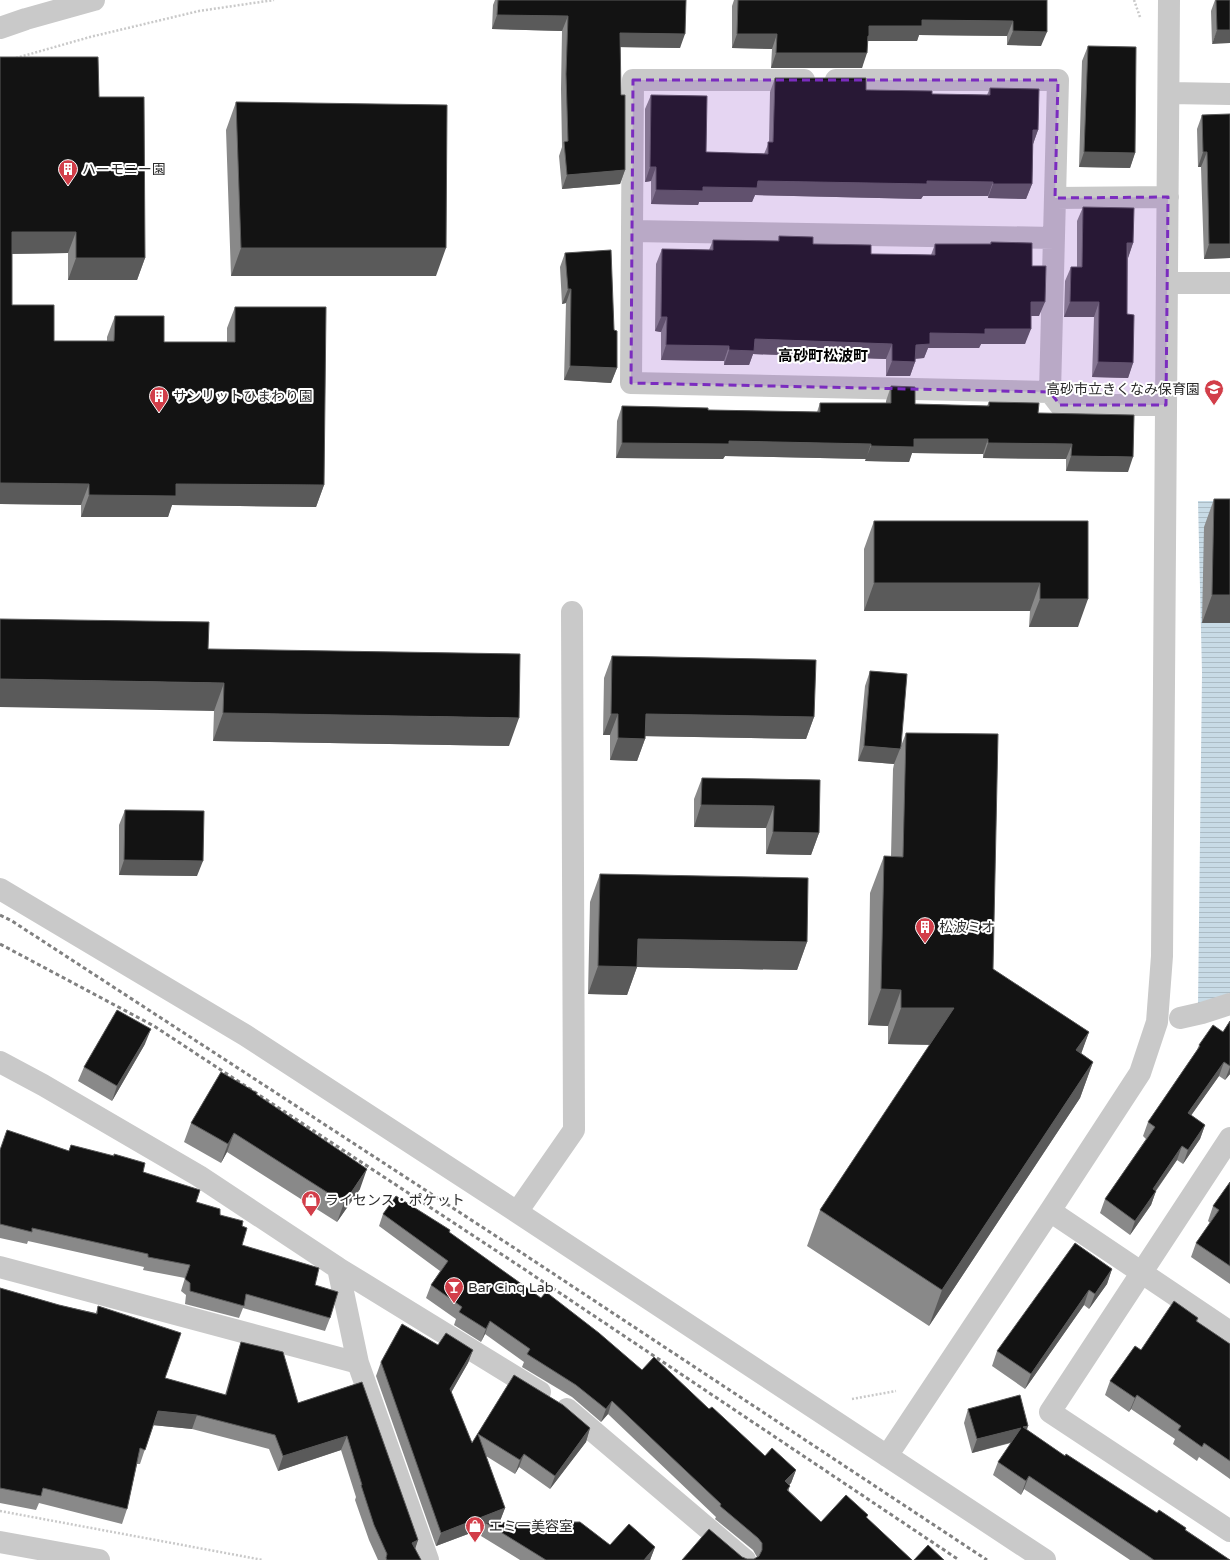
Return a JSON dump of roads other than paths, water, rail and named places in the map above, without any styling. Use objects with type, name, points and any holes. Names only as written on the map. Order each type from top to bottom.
[{"type":"street","points":[[0,28],[26,19],[94,0]]},
{"type":"street","points":[[887,1456],[1140,1073],[1157,1022],[1162,956],[1169,0]]},
{"type":"street","points":[[1050,392],[631,383],[633,80],[1058,80],[1050,392],[1060,405],[1166,405]]},
{"type":"street","points":[[1169,93],[1230,94]]},
{"type":"street","points":[[1055,198],[1168,197]]},
{"type":"street","points":[[632,231],[1054,238]]},
{"type":"street","points":[[1167,283],[1230,283]]},
{"type":"street","points":[[517,1212],[574,1130],[572,612]]},
{"type":"street","points":[[0,889],[245,1035],[517,1212],[1045,1560]]},
{"type":"street","points":[[1180,1018],[1230,1004]]},
{"type":"street","points":[[0,1062],[50,1089],[199,1176],[338,1268],[565,1408],[745,1560]]},
{"type":"street","points":[[1227,1150],[1142,1272],[1050,1412],[1230,1531]]},
{"type":"street","points":[[1050,1211],[1230,1332]]},
{"type":"street","points":[[0,1267],[358,1363]]},
{"type":"street","points":[[338,1268],[358,1363],[428,1560]]},
{"type":"street","points":[[0,1542],[99,1560]]},
{"type":"water","points":[[1198,501],[1230,501],[1230,993],[1198,1006],[1202,673]]},
{"type":"railway","points":[[0,915],[12,921],[522,1253],[987,1560]]},
{"type":"railway","points":[[0,944],[154,1026],[524,1269],[959,1560]]},
{"type":"place","name":"ハーモニー園","points":[[68,186]]},
{"type":"place","name":"高砂市立きくなみ保育園","points":[[1214,406]]},
{"type":"place","name":"サンリットひまわり園","points":[[159,413]]},
{"type":"place","name":"松波ミオ","points":[[925,944]]},
{"type":"place","name":"ライセンス・ポケット","points":[[311,1217]]},
{"type":"place","name":"Bar Cinq Lab","points":[[454,1304]]},
{"type":"place","name":"エミー美容室","points":[[475,1543]]},
{"type":"district","name":"高砂町松波町","points":[[823,356]]}]
